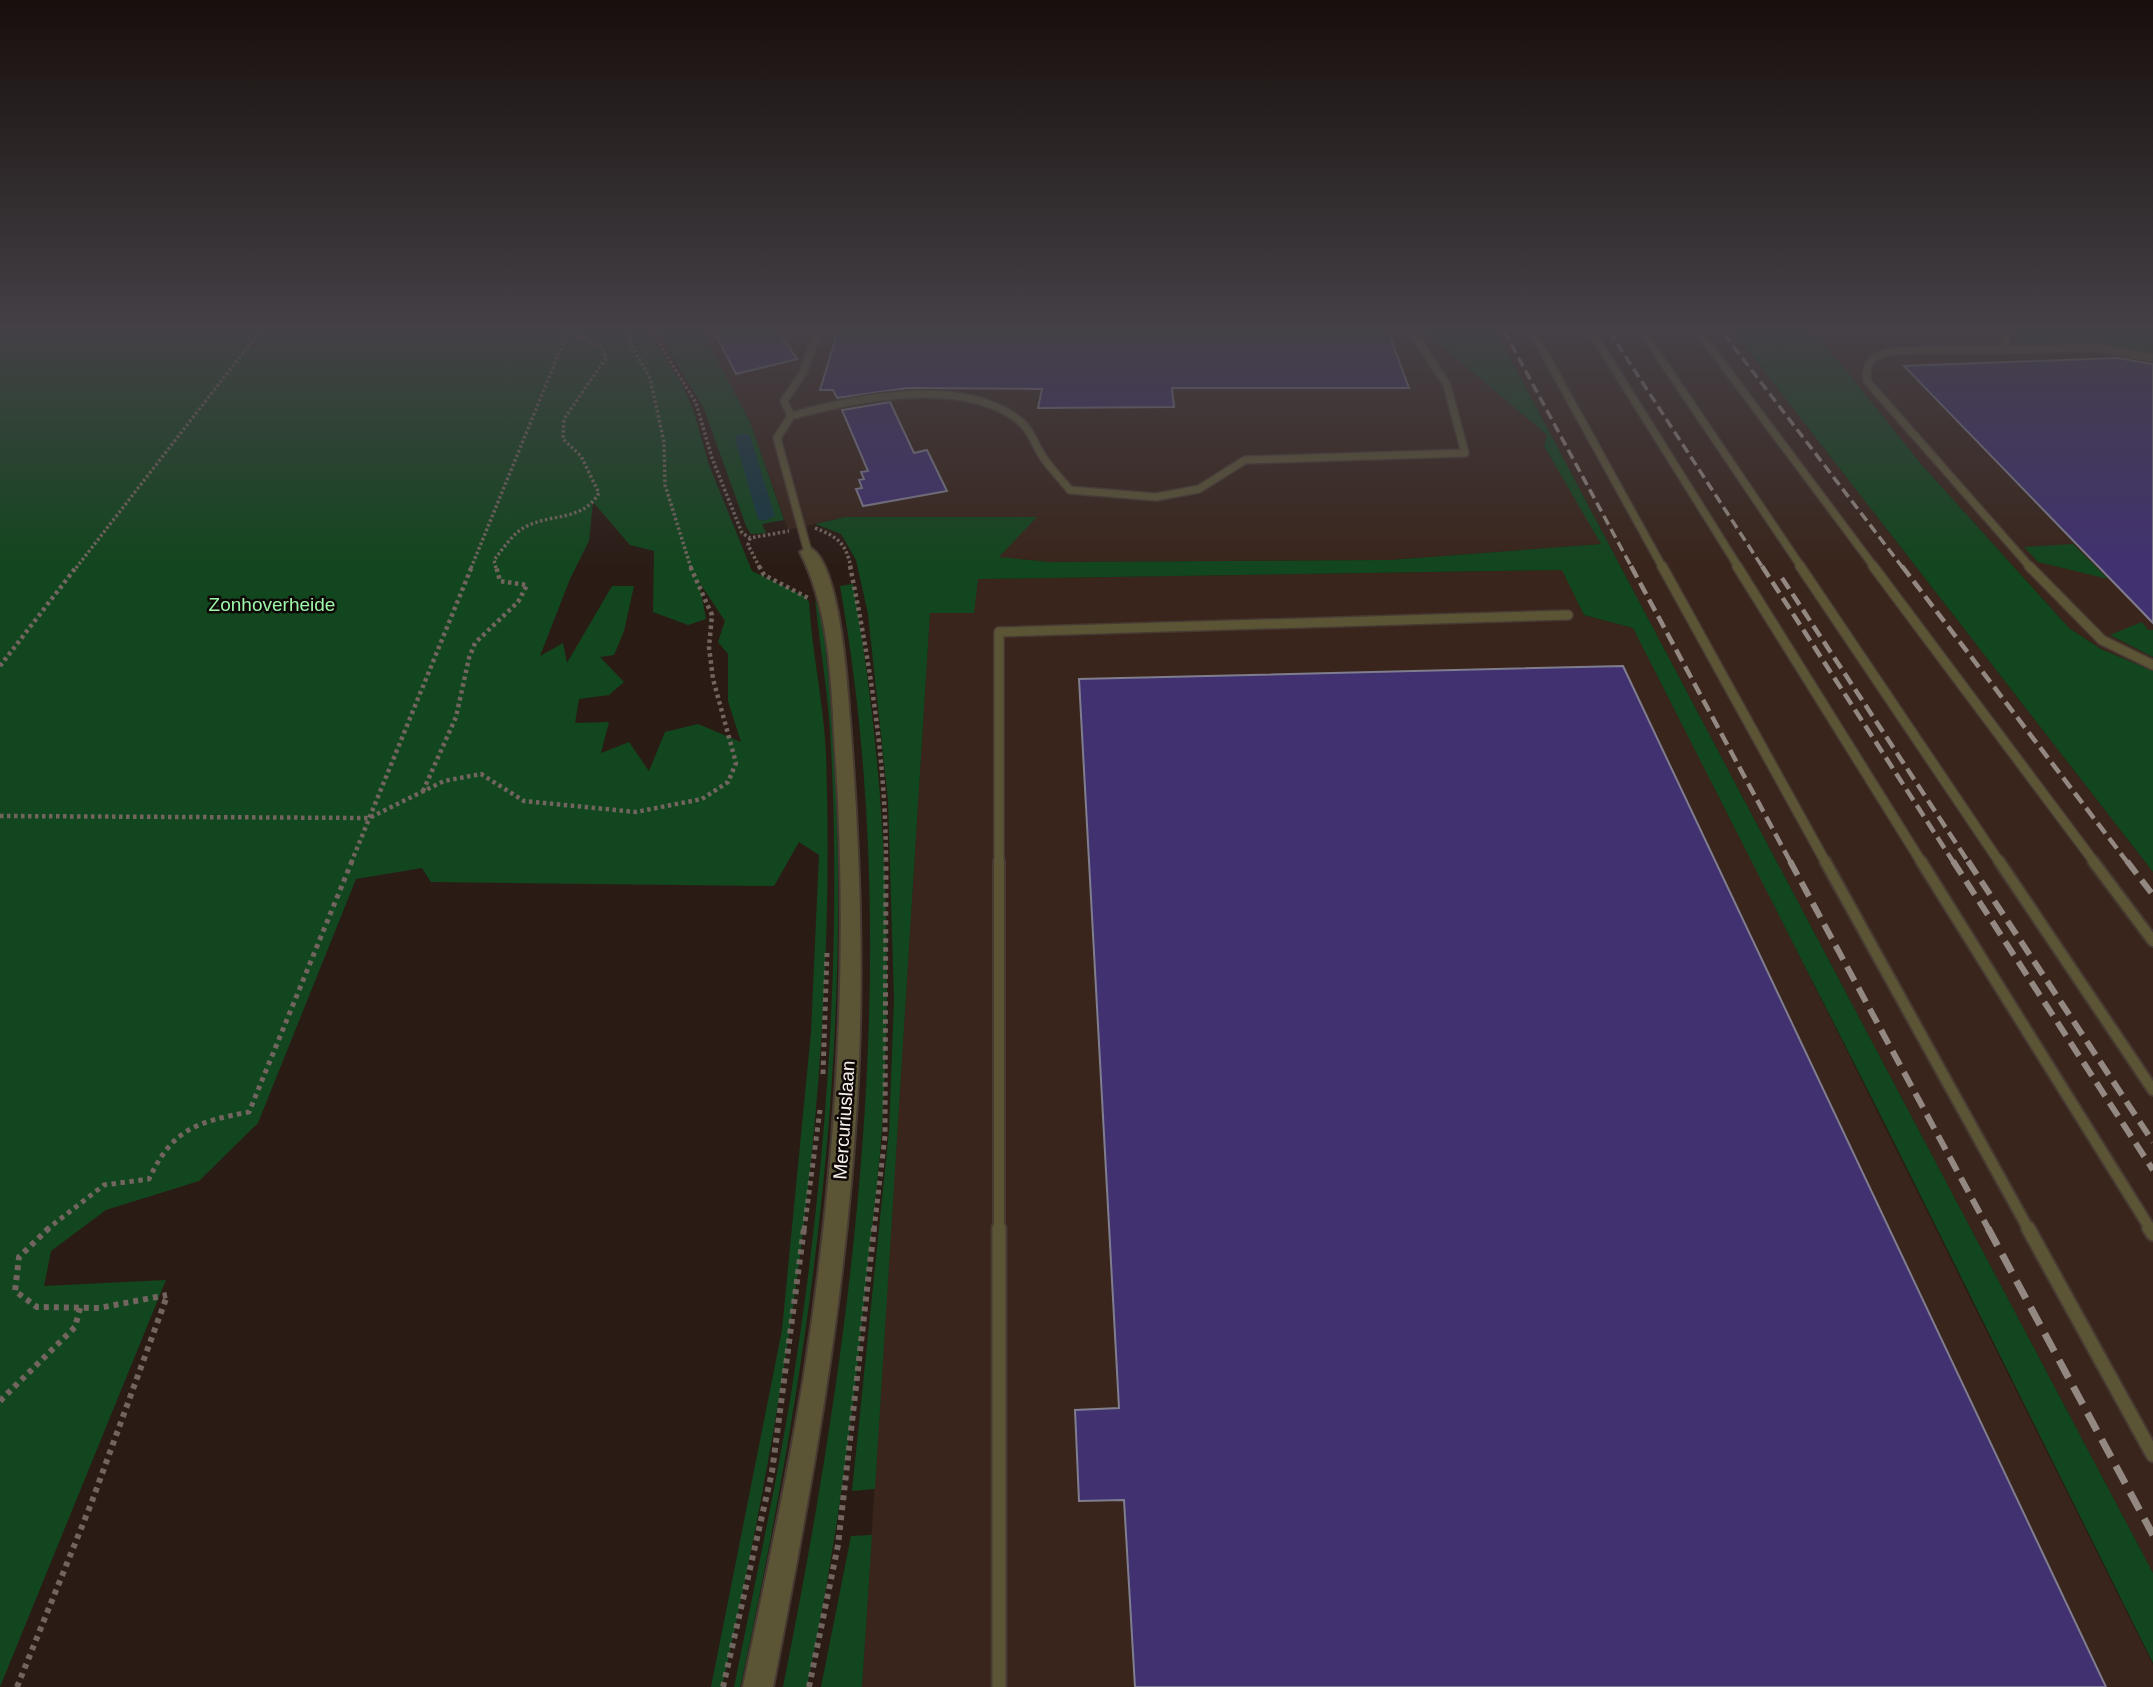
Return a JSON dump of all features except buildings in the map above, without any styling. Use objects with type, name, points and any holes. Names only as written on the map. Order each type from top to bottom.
[{"type":"street","name":"Mercuriuslaan","points":[[758,1687],[802,1471],[835,1227],[848,1088],[851,828],[834,643],[821,573],[808,552]]},
{"type":"lane","points":[[788,410],[791,416]]},
{"type":"lane","points":[[808,552],[777,438],[791,416],[812,410]]},
{"type":"lane","points":[[997,410],[1020,421],[1044,458],[1070,490],[1156,497],[1199,489],[1245,460],[1465,453],[1454,410]]},
{"type":"lane","points":[[1575,410],[2153,1455]]},
{"type":"lane","points":[[1640,410],[2153,1234]]},
{"type":"lane","points":[[1695,410],[2153,1090]]},
{"type":"lane","points":[[1757,410],[2153,941]]},
{"type":"lane","points":[[1892,410],[2011,548],[2102,640],[2153,665]]},
{"type":"lane","points":[[999,1687],[999,632],[1569,615]]},
{"type":"path","points":[[0,666],[199,410]]},
{"type":"path","points":[[17,1687],[91,1504],[167,1295],[99,1308],[37,1307],[15,1291],[19,1256],[44,1231],[104,1185],[149,1179],[160,1151],[172,1139],[199,1122],[249,1112],[536,410]]},
{"type":"path","points":[[423,792],[445,751],[458,713],[469,674],[469,655],[486,627],[525,595],[527,585],[500,581],[495,560],[525,527],[580,513],[595,504],[599,493],[581,456],[563,439],[564,419],[570,410]]},
{"type":"path","points":[[0,816],[369,818],[444,780],[481,774],[524,801],[636,812],[702,799],[729,782],[736,763],[713,679],[709,646],[712,615],[687,559],[665,485],[664,442],[657,410]]},
{"type":"path","points":[[698,410],[712,458],[742,533],[750,538],[748,545],[764,575],[812,600]]},
{"type":"path","points":[[822,1084],[827,944]]},
{"type":"path","points":[[723,1687],[772,1472],[822,1098]]},
{"type":"path","points":[[0,1401],[75,1326],[80,1308]]},
{"type":"shaded area","points":[[744,410],[1517,410],[1547,435],[1544,446],[1602,544],[1390,560],[1050,562],[998,557],[1036,517],[846,517],[788,530]]},
{"type":"shaded area","points":[[1538,410],[1794,410],[2153,872],[2153,1573]]},
{"type":"shaded area","points":[[1878,410],[2153,410],[2153,671],[2101,649],[2069,628],[1921,464]]},
{"type":"shaded area","points":[[1563,570],[1584,615],[1633,628],[1675,706],[2153,1665],[2153,1687],[862,1687],[930,612],[978,579]]},
{"type":"green space","name":"Zonhoverheide","points":[[0,410],[693,410],[709,465],[752,571],[804,596],[809,602],[826,755],[828,872],[824,990],[804,1224],[769,1457],[722,1687],[711,1687],[782,1330],[811,1032],[819,855],[799,842],[774,886],[431,882],[422,868],[356,879],[258,1123],[199,1181],[106,1210],[51,1251],[44,1286],[166,1280],[0,1687]],"holes":[[[593,502],[630,545],[654,551],[653,612],[688,625],[706,619],[699,582],[725,621],[718,642],[728,654],[728,701],[741,742],[698,724],[665,732],[649,771],[629,742],[601,753],[609,722],[575,723],[579,699],[609,695],[624,682],[600,657],[614,655],[624,631],[634,586],[612,586],[567,663],[563,643],[540,656],[570,579],[589,541]]]},
{"type":"green space","points":[[704,410],[744,410],[750,422],[784,520],[762,524],[766,533],[751,534]]},
{"type":"green space","points":[[1517,410],[1538,410],[2153,1573],[2153,1663],[1885,1124],[1633,628],[1584,615],[1562,570],[978,579],[974,613],[930,613],[875,1489],[852,1491],[889,1131],[894,999],[888,801],[868,614],[856,560],[841,534],[815,524],[846,517],[1037,517],[999,557],[1050,562],[1390,560],[1601,544],[1544,446],[1547,435]]},
{"type":"green space","points":[[1794,410],[1878,410],[1921,464],[2069,628],[2101,649],[2153,671],[2153,872]]},
{"type":"green space","points":[[2073,544],[2108,579],[2038,562],[2024,547]]},
{"type":"green space","points":[[853,584],[872,715],[883,847],[887,979],[882,1133],[855,1386],[826,1587],[807,1687],[783,1687],[831,1414],[850,1277],[863,1138],[870,1000],[869,861],[859,723],[840,586]]},
{"type":"green space","points":[[815,599],[822,617],[834,752],[838,886],[835,1020],[826,1154],[792,1419],[741,1684],[740,1687],[734,1687],[790,1400],[813,1238],[828,1075],[834,829],[830,729]]},
{"type":"green space","points":[[2142,622],[2148,630],[2153,630],[2153,657],[2110,635]]},
{"type":"green space","points":[[872,1535],[862,1687],[821,1687],[851,1536]]},
{"type":"water","points":[[745,433],[750,436],[775,516],[764,521],[758,519],[735,439],[737,435]]},
{"type":"railway","points":[[1547,410],[1632,568]]},
{"type":"railway","points":[[1660,410],[1763,568]]},
{"type":"railway","points":[[1782,410],[1903,568]]},
{"type":"railway","points":[[1631,566],[1791,863]]},
{"type":"railway","points":[[1762,566],[1954,863]]},
{"type":"railway","points":[[1902,566],[2128,863]]},
{"type":"railway","points":[[1782,578],[1969,863]]},
{"type":"railway","points":[[1790,861],[1989,1230]]},
{"type":"railway","points":[[1953,861],[2153,1170]]},
{"type":"railway","points":[[1968,861],[2153,1142]]},
{"type":"railway","points":[[2127,861],[2153,895]]},
{"type":"railway","points":[[1988,1228],[2153,1535]]}]
